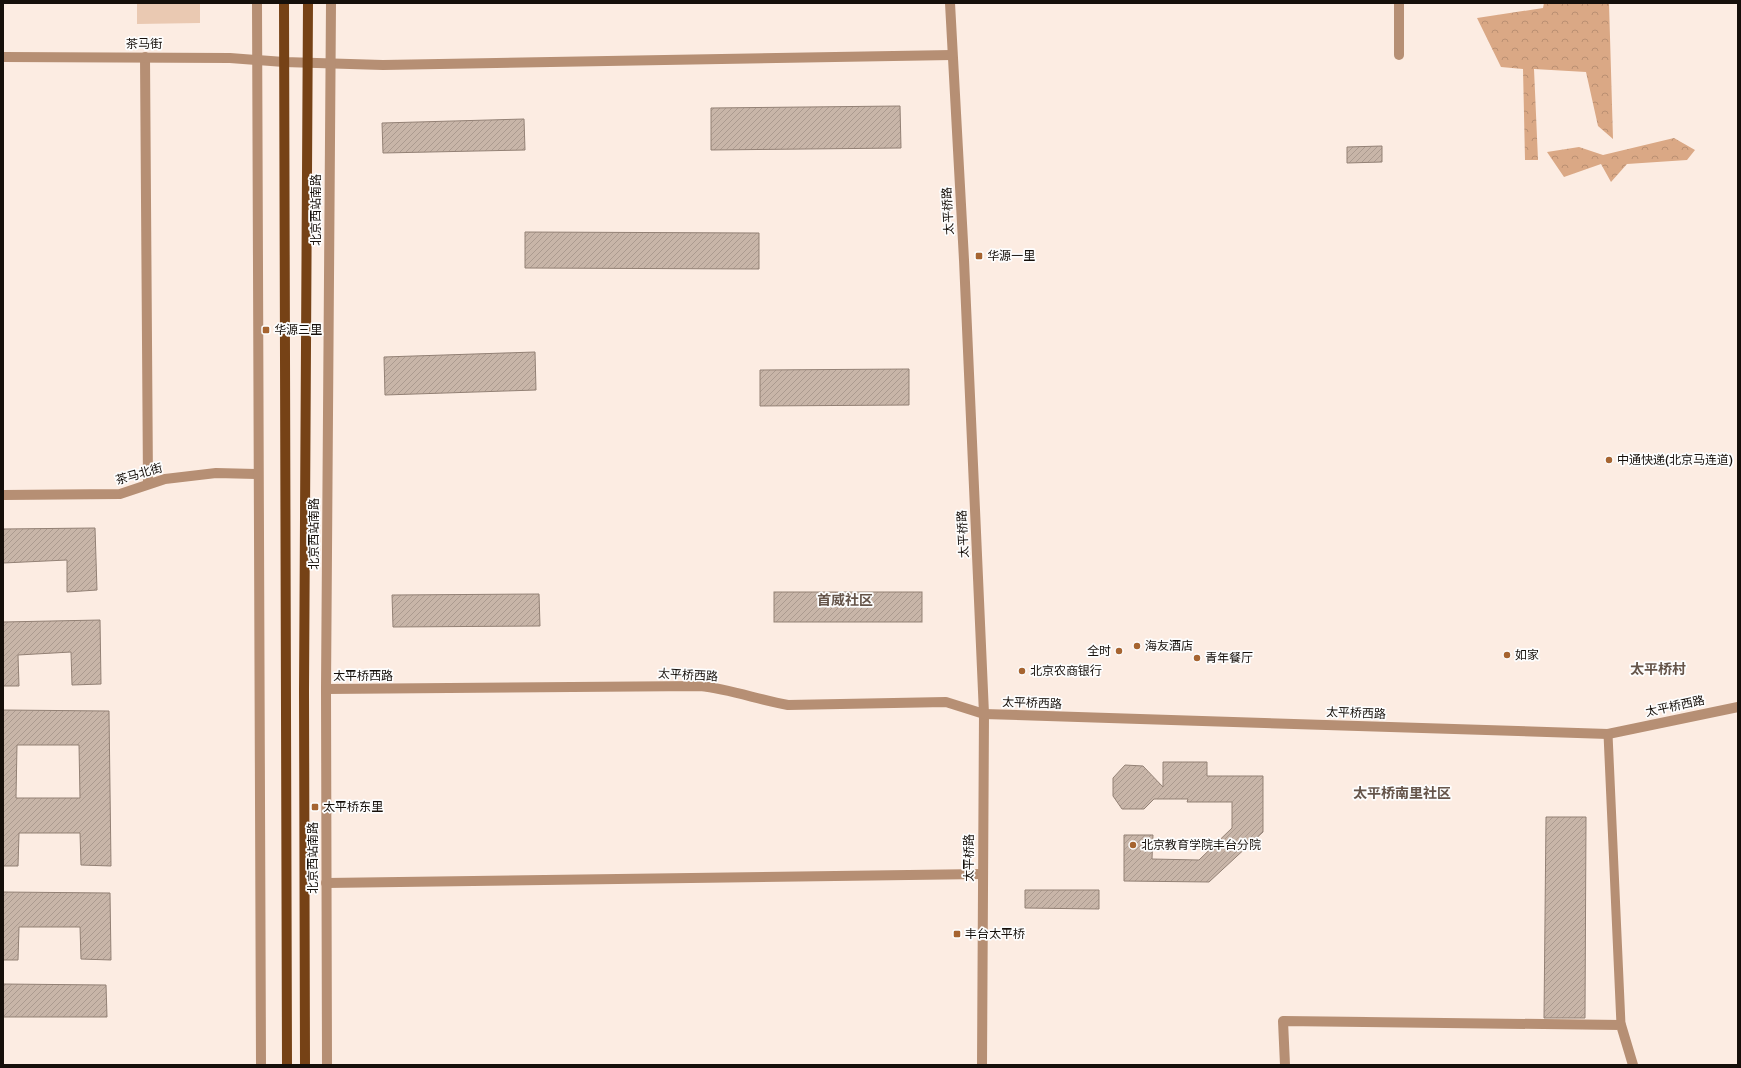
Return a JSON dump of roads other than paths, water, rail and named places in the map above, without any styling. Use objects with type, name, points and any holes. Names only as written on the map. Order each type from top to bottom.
[{"type":"main road","points":[[284,3],[287,697],[286,1065]]},
{"type":"main road","name":"北京西站南路","points":[[305,1065],[304,690],[308,3]]},
{"type":"street","points":[[258,3],[258,474],[261,1065]]},
{"type":"street","name":"北京西站南路","points":[[327,1065],[326,689],[331,3]]},
{"type":"street","name":"太平桥路","points":[[950,3],[964,260],[984,714],[982,1065]]},
{"type":"street","points":[[1399,3],[1399,55]]},
{"type":"street","name":"茶马街","points":[[3,57],[230,58],[330,64],[391,65],[952,55]]},
{"type":"street","points":[[145,57],[148,484]]},
{"type":"street","name":"茶马北街","points":[[3,495],[120,494],[165,479],[216,473],[258,474]]},
{"type":"street","name":"太平桥西路","points":[[326,689],[700,686],[713,687],[769,702],[788,705],[946,702],[984,714],[1608,734],[1738,706]]},
{"type":"street","points":[[326,883],[982,874]]},
{"type":"street","points":[[1285,1065],[1283,1021],[1621,1025],[1634,1065]]},
{"type":"lane","points":[[1608,734],[1621,1025]]},
{"type":"place","name":"华源一里","points":[[979,256]]},
{"type":"place","name":"华源三里","points":[[266,330]]},
{"type":"place","name":"中通快递(北京马连道)","points":[[1609,460]]},
{"type":"place","name":"海友酒店","points":[[1137,646]]},
{"type":"place","name":"全时","points":[[1119,651]]},
{"type":"place","name":"如家","points":[[1507,655]]},
{"type":"place","name":"青年餐厅","points":[[1197,658]]},
{"type":"place","name":"北京农商银行","points":[[1022,671]]},
{"type":"place","name":"太平桥东里","points":[[315,807]]},
{"type":"place","name":"北京教育学院丰台分院","points":[[1133,845]]},
{"type":"place","name":"丰台太平桥","points":[[957,934]]},
{"type":"district","name":"首威社区","points":[[845,600]]},
{"type":"district","name":"太平桥村","points":[[1658,669]]},
{"type":"district","name":"太平桥南里社区","points":[[1402,793]]}]
